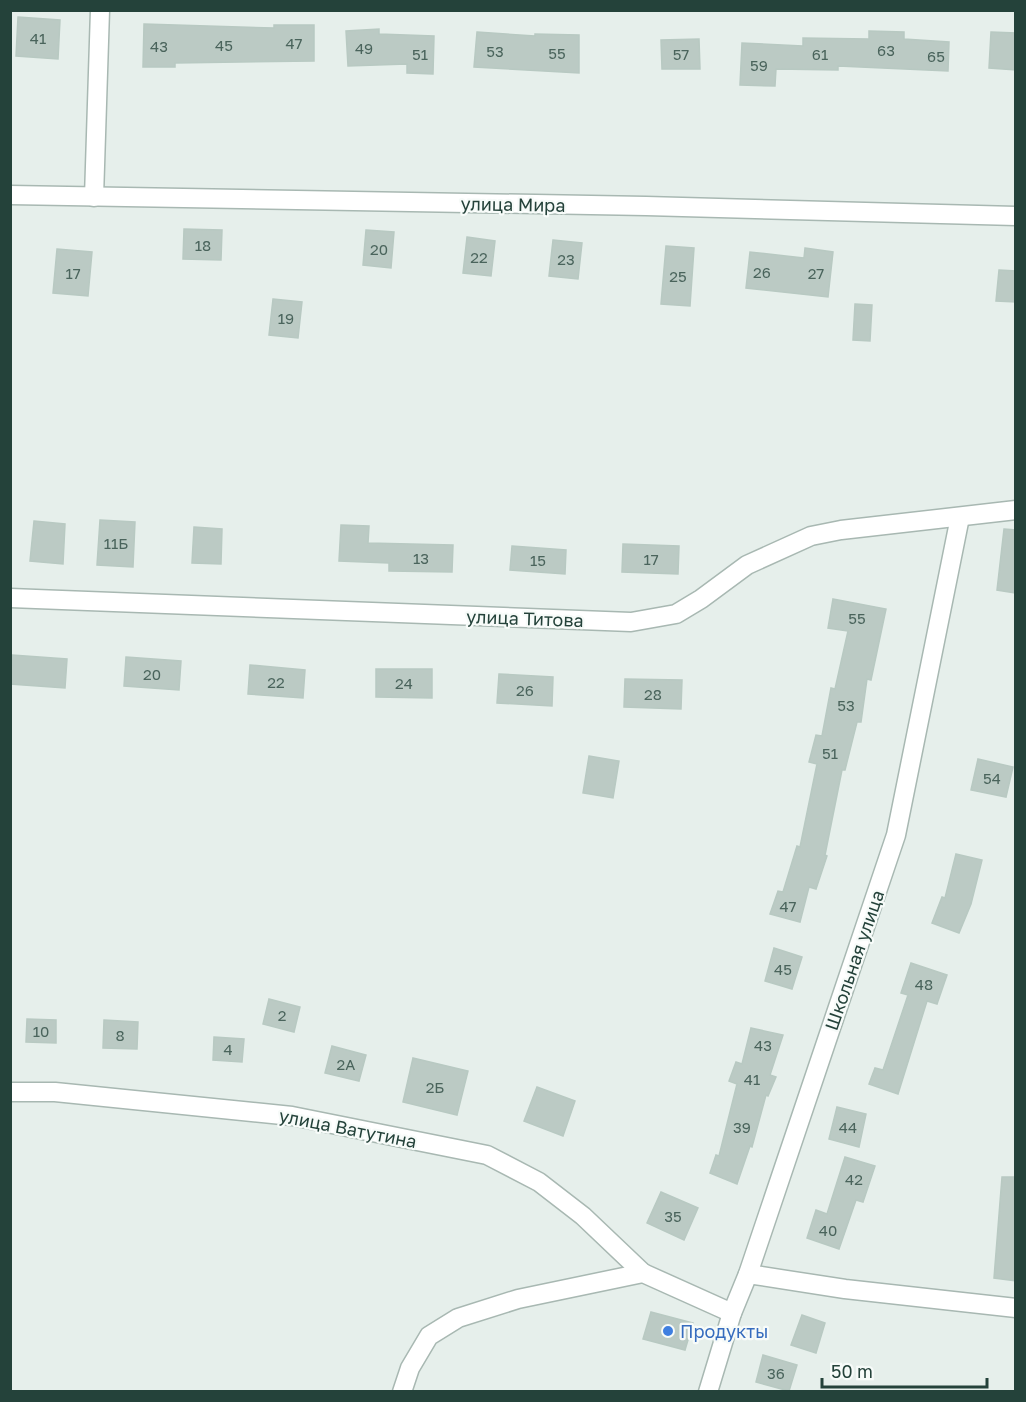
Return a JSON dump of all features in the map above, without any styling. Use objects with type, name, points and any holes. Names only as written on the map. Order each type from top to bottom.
[{"type":"street","points":[[94,197],[100,10]]},
{"type":"street","name":"улица Мира","points":[[10,195],[635,206],[1016,216]]},
{"type":"street","name":"улица Титова","points":[[10,598],[632,622],[676,614],[701,599],[747,565],[811,536],[841,530],[1016,510]]},
{"type":"street","name":"Школьная улица","points":[[708,1392],[732,1313],[748,1274],[896,835],[960,517]]},
{"type":"street","name":"улица Ватутина","points":[[10,1092],[55,1092],[292,1116],[487,1155],[539,1182],[583,1216],[643,1273],[732,1313]]},
{"type":"street","points":[[402,1392],[410,1368],[429,1336],[458,1317],[518,1299],[643,1273]]},
{"type":"street","points":[[748,1274],[845,1290],[1016,1308]]},
{"type":"building","points":[[18,17],[60,20],[58,59],[16,56]]},
{"type":"building","points":[[144,24],[274,28],[274,25],[314,25],[314,61],[175,63],[175,67],[143,67]]},
{"type":"building","points":[[379,29],[379,34],[434,36],[433,74],[407,73],[407,64],[348,66],[346,31]]},
{"type":"building","points":[[869,31],[904,32],[904,39],[949,42],[948,71],[838,66],[838,70],[776,69],[775,86],[740,85],[742,43],[803,46],[803,38],[869,39]]},
{"type":"building","points":[[477,32],[535,36],[535,34],[579,35],[579,73],[474,67]]},
{"type":"building","points":[[991,32],[1016,33],[1016,70],[989,68]]},
{"type":"building","points":[[699,39],[700,69],[662,69],[661,40]]},
{"type":"building","points":[[184,229],[222,230],[221,260],[183,259]]},
{"type":"building","points":[[366,230],[394,232],[391,268],[363,265]]},
{"type":"building","points":[[467,237],[495,241],[491,276],[463,273]]},
{"type":"building","points":[[553,240],[582,243],[578,279],[549,276]]},
{"type":"building","points":[[666,246],[694,248],[690,306],[661,304]]},
{"type":"building","points":[[805,248],[833,252],[828,297],[746,288],[750,252],[804,258]]},
{"type":"building","points":[[57,249],[92,252],[88,296],[53,293]]},
{"type":"building","points":[[999,270],[1016,271],[1016,302],[996,301]]},
{"type":"building","points":[[273,299],[302,302],[298,338],[269,335]]},
{"type":"building","points":[[855,304],[872,305],[870,341],[853,340]]},
{"type":"building","points":[[100,520],[135,522],[133,567],[97,565]]},
{"type":"building","points":[[34,521],[65,524],[63,564],[30,561]]},
{"type":"building","points":[[341,525],[369,526],[368,543],[453,545],[452,572],[389,571],[389,563],[339,561]]},
{"type":"building","points":[[194,527],[222,529],[221,564],[192,563]]},
{"type":"building","points":[[1004,529],[1016,530],[1016,593],[997,590]]},
{"type":"building","points":[[623,544],[679,546],[678,574],[622,572]]},
{"type":"building","points":[[512,546],[566,550],[565,574],[510,570]]},
{"type":"building","points":[[833,599],[886,609],[871,680],[867,679],[861,722],[857,722],[845,770],[842,770],[825,855],[827,856],[816,889],[809,887],[800,922],[770,914],[778,891],[783,892],[797,846],[800,847],[817,764],[809,762],[816,735],[822,736],[831,688],[835,689],[848,631],[828,628]]},
{"type":"building","points":[[12,655],[67,659],[65,688],[10,684]]},
{"type":"building","points":[[126,657],[181,661],[179,690],[124,686]]},
{"type":"building","points":[[250,665],[305,670],[303,698],[248,694]]},
{"type":"building","points":[[376,669],[432,669],[432,698],[376,697]]},
{"type":"building","points":[[499,674],[553,677],[552,706],[497,703]]},
{"type":"building","points":[[625,679],[682,680],[681,709],[624,707]]},
{"type":"building","points":[[589,756],[619,761],[613,798],[583,793]]},
{"type":"building","points":[[978,759],[1013,767],[1006,797],[971,790]]},
{"type":"building","points":[[956,854],[982,860],[971,904],[959,933],[932,923],[942,897],[945,898]]},
{"type":"building","points":[[774,948],[802,957],[792,989],[765,981]]},
{"type":"building","points":[[911,963],[947,975],[937,1004],[927,1001],[898,1094],[869,1084],[875,1068],[883,1070],[908,995],[901,993]]},
{"type":"building","points":[[269,999],[300,1007],[294,1032],[263,1024]]},
{"type":"building","points":[[27,1019],[56,1020],[56,1043],[26,1042]]},
{"type":"building","points":[[104,1020],[138,1022],[137,1049],[103,1048]]},
{"type":"building","points":[[751,1028],[783,1035],[770,1075],[776,1077],[768,1096],[766,1095],[752,1147],[750,1146],[737,1184],[710,1173],[716,1155],[719,1156],[737,1084],[729,1081],[736,1062],[742,1064]]},
{"type":"building","points":[[214,1037],[244,1039],[242,1062],[213,1060]]},
{"type":"building","points":[[332,1046],[366,1055],[359,1081],[325,1073]]},
{"type":"building","points":[[413,1058],[468,1071],[457,1115],[403,1102]]},
{"type":"building","points":[[537,1087],[575,1101],[563,1136],[524,1121]]},
{"type":"building","points":[[837,1107],[866,1114],[859,1147],[829,1139]]},
{"type":"building","points":[[845,1157],[875,1166],[863,1202],[856,1200],[839,1249],[807,1238],[816,1210],[827,1214]]},
{"type":"building","points":[[1002,1177],[1016,1177],[1016,1281],[994,1278]]},
{"type":"building","points":[[661,1192],[698,1208],[684,1240],[647,1223]]},
{"type":"building","name":"Продукты","points":[[651,1312],[693,1323],[685,1350],[643,1339]]},
{"type":"building","points":[[802,1315],[825,1323],[816,1353],[791,1345]]},
{"type":"building","points":[[763,1355],[797,1365],[789,1391],[756,1382]]},
{"type":"place","name":"Продукты","points":[[668,1331]]}]
